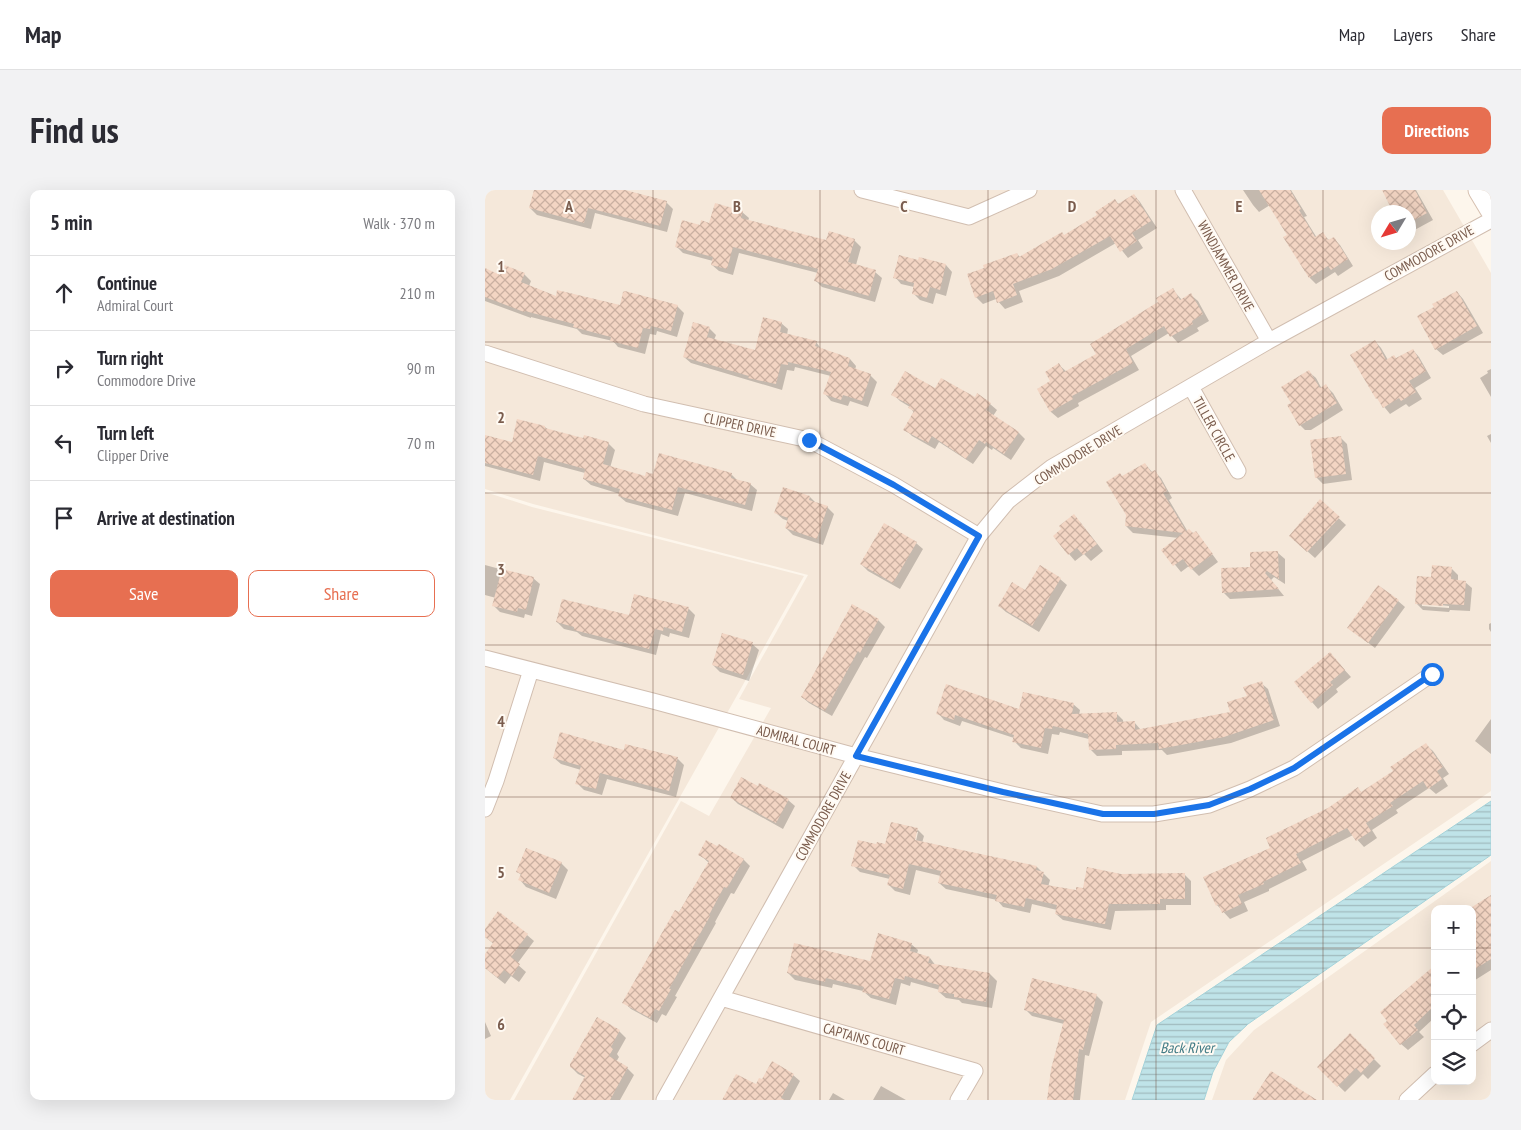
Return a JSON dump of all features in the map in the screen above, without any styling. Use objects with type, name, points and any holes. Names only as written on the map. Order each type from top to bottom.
[{"type":"street","points":[[862,190],[969,217],[1029,190]]},
{"type":"street","name":"WINDJAMMER DRIVE","points":[[1183,190],[1269,341]]},
{"type":"street","points":[[1479,190],[1491,210]]},
{"type":"street","name":"COMMODORE DRIVE","points":[[664,1100],[979,536],[1008,501],[1052,467],[1269,341],[1491,220]]},
{"type":"street","name":"CLIPPER DRIVE","points":[[485,353],[644,404],[809,440],[894,485],[979,536]]},
{"type":"street","name":"TILLER CIRCLE","points":[[1191,387],[1238,471]]},
{"type":"street","name":"ADMIRAL COURT","points":[[485,658],[856,756],[1103,814],[1154,814],[1209,805],[1250,789],[1294,768],[1432,674]]},
{"type":"street","points":[[485,810],[531,670]]},
{"type":"street","name":"CAPTAINS COURT","points":[[721,998],[975,1071],[958,1100]]},
{"type":"street","points":[[1476,1041],[1491,1030]]},
{"type":"street","points":[[1407,1100],[1431,1078]]},
{"type":"shaded area","points":[[485,190],[1443,190],[1491,273],[1491,791],[1151,1022],[1125,1100],[514,1100],[681,801],[709,816],[771,708],[739,699],[808,575],[533,504],[485,489]]},
{"type":"shaded area","points":[[485,492],[532,507],[804,576],[510,1100],[485,1100]]},
{"type":"shaded area","points":[[1491,861],[1491,1100],[1212,1100],[1226,1060],[1254,1030]]},
{"type":"water","name":"Back River","points":[[1491,801],[1491,855],[1248,1024],[1229,1042],[1213,1072],[1204,1100],[1132,1100],[1157,1025]]},
{"type":"building","points":[[534,190],[625,190],[667,201],[660,226],[588,208],[584,223],[529,208]]},
{"type":"building","points":[[1259,190],[1290,190],[1315,237],[1323,232],[1328,240],[1334,237],[1348,259],[1331,270],[1328,266],[1309,278],[1283,237],[1287,235]]},
{"type":"building","points":[[1382,190],[1415,190],[1427,213],[1416,219],[1416,205],[1390,205]]},
{"type":"building","points":[[1134,194],[1151,221],[1132,233],[1137,241],[1120,252],[1110,236],[1052,269],[1013,284],[1017,295],[997,303],[993,291],[975,298],[967,274],[984,268],[983,265],[1017,253],[1019,257],[1062,232],[1064,235],[1097,215],[1095,212],[1115,199],[1118,204]]},
{"type":"building","points":[[715,203],[743,211],[741,218],[826,240],[829,231],[855,239],[848,262],[876,270],[869,296],[814,281],[818,269],[733,247],[727,269],[711,265],[713,257],[675,247],[682,220],[700,225],[701,220],[709,223]]},
{"type":"building","points":[[899,255],[918,260],[919,257],[946,264],[940,290],[930,287],[927,298],[912,294],[914,283],[893,278]]},
{"type":"building","points":[[504,265],[525,273],[521,282],[556,296],[557,290],[620,305],[623,292],[625,291],[678,305],[671,331],[651,326],[650,329],[643,328],[638,348],[610,341],[611,337],[573,327],[574,324],[524,312],[485,297],[485,268],[500,275]]},
{"type":"building","points":[[1173,288],[1180,300],[1191,293],[1203,314],[1192,321],[1193,324],[1170,337],[1164,326],[1126,349],[1133,363],[1072,396],[1073,399],[1050,412],[1037,389],[1050,381],[1045,372],[1059,363],[1064,372],[1096,354],[1090,344],[1158,302],[1156,298]]},
{"type":"building","points":[[1457,291],[1477,326],[1435,350],[1417,316],[1434,307],[1432,304]]},
{"type":"building","points":[[763,317],[782,322],[780,332],[817,341],[815,346],[850,358],[848,366],[871,374],[862,401],[843,395],[841,400],[823,394],[831,372],[788,362],[788,365],[781,364],[776,384],[748,378],[749,376],[683,357],[693,322],[710,327],[707,337],[755,350]]},
{"type":"building","points":[[1375,340],[1386,360],[1394,355],[1396,358],[1413,349],[1426,371],[1409,381],[1416,392],[1401,401],[1399,398],[1383,408],[1350,355]]},
{"type":"building","points":[[1309,370],[1320,388],[1326,384],[1337,403],[1299,426],[1287,405],[1291,403],[1281,387]]},
{"type":"building","points":[[905,371],[935,388],[941,378],[975,397],[977,393],[991,403],[986,410],[1019,432],[1004,454],[986,442],[985,444],[979,440],[966,459],[932,436],[928,443],[903,430],[914,411],[908,408],[910,405],[891,395]]},
{"type":"building","points":[[517,419],[583,438],[584,435],[609,442],[603,464],[645,476],[646,472],[653,474],[659,453],[732,473],[731,478],[751,483],[745,505],[678,487],[672,510],[618,496],[620,489],[583,479],[585,469],[538,456],[533,475],[485,463],[485,435],[512,442]]},
{"type":"building","points":[[1341,436],[1346,474],[1315,478],[1310,440]]},
{"type":"building","points":[[1145,463],[1151,472],[1155,470],[1167,491],[1163,493],[1186,531],[1189,529],[1193,533],[1196,531],[1213,554],[1191,570],[1183,559],[1173,566],[1161,550],[1183,533],[1125,526],[1126,515],[1106,482],[1120,473],[1122,476]]},
{"type":"building","points":[[783,487],[810,496],[809,500],[828,506],[817,539],[785,528],[788,518],[774,513]]},
{"type":"building","points":[[1320,499],[1340,517],[1307,552],[1289,536]]},
{"type":"building","points":[[1074,514],[1097,544],[1083,555],[1077,548],[1068,555],[1053,536],[1061,529],[1059,526]]},
{"type":"building","points":[[884,523],[917,542],[893,583],[860,564]]},
{"type":"building","points":[[1278,551],[1279,579],[1267,571],[1265,573],[1279,589],[1222,593],[1221,568],[1250,567],[1250,552]]},
{"type":"building","points":[[1040,565],[1061,578],[1032,626],[998,606],[1012,582],[1025,590]]},
{"type":"building","points":[[1432,565],[1452,567],[1451,579],[1466,581],[1464,605],[1415,604],[1417,576],[1431,577]]},
{"type":"building","points":[[502,569],[534,577],[526,610],[518,608],[517,612],[492,606]]},
{"type":"building","points":[[1378,585],[1399,600],[1368,643],[1347,628]]},
{"type":"building","points":[[634,594],[689,607],[682,632],[664,627],[663,631],[655,629],[649,649],[574,630],[574,627],[556,622],[562,599],[629,615]]},
{"type":"building","points":[[852,604],[879,619],[860,653],[858,651],[825,711],[801,697]]},
{"type":"building","points":[[722,633],[753,642],[743,675],[712,665]]},
{"type":"building","points":[[1330,652],[1345,670],[1330,682],[1333,685],[1311,703],[1294,682]]},
{"type":"building","points":[[1262,681],[1274,720],[1224,737],[1159,749],[1158,743],[1116,745],[1116,749],[1089,750],[1088,734],[1053,726],[1052,729],[1045,728],[1041,748],[1012,742],[1014,735],[955,715],[954,720],[936,714],[946,684],[1019,709],[1023,692],[1074,703],[1072,714],[1117,712],[1117,722],[1135,721],[1135,730],[1230,712],[1227,702],[1247,696],[1243,687]]},
{"type":"building","points":[[560,732],[624,750],[625,744],[678,757],[669,791],[600,773],[596,789],[575,784],[581,766],[553,758]]},
{"type":"building","points":[[1426,743],[1443,767],[1437,771],[1442,779],[1428,789],[1423,781],[1390,803],[1393,806],[1366,823],[1371,831],[1356,841],[1347,828],[1296,854],[1301,863],[1263,882],[1264,884],[1238,895],[1242,904],[1222,913],[1218,904],[1216,906],[1203,877],[1270,848],[1266,838],[1328,808],[1358,787],[1361,792],[1393,771],[1390,767]]},
{"type":"building","points":[[741,777],[758,786],[759,783],[789,799],[776,823],[730,798]]},
{"type":"building","points":[[891,822],[918,828],[915,840],[1037,866],[1036,870],[1044,872],[1041,884],[1076,890],[1076,887],[1083,888],[1087,867],[1121,874],[1185,873],[1185,899],[1160,899],[1160,904],[1109,904],[1105,924],[1103,924],[1055,914],[1057,905],[1026,898],[1024,907],[995,901],[997,895],[938,883],[941,871],[909,864],[903,889],[887,885],[890,875],[851,866],[858,840],[885,844]]},
{"type":"building","points":[[706,840],[717,846],[719,844],[744,859],[727,888],[724,887],[659,1011],[655,1009],[650,1018],[622,1003],[675,910],[679,912],[709,861],[698,855]]},
{"type":"building","points":[[526,848],[562,862],[549,893],[518,880],[521,874],[516,872]]},
{"type":"building","points":[[1491,895],[1491,959],[1476,968],[1476,905]]},
{"type":"building","points":[[498,911],[528,934],[511,957],[520,964],[512,976],[504,970],[498,978],[485,968],[485,954],[493,943],[485,937],[485,929]]},
{"type":"building","points":[[878,933],[912,943],[910,951],[930,957],[928,963],[990,973],[986,1002],[954,997],[954,994],[938,992],[939,985],[905,976],[904,980],[895,978],[889,999],[862,992],[864,987],[826,978],[825,982],[787,973],[794,943],[870,961]]},
{"type":"building","points":[[1431,968],[1431,1009],[1414,1025],[1418,1030],[1400,1045],[1383,1024],[1387,1021],[1380,1012]]},
{"type":"building","points":[[1032,978],[1097,994],[1083,1050],[1079,1049],[1073,1100],[1047,1100],[1051,1069],[1064,1020],[1024,1010]]},
{"type":"building","points":[[597,1017],[620,1030],[611,1047],[613,1049],[609,1056],[628,1067],[610,1100],[572,1100],[585,1076],[570,1067],[570,1064]]},
{"type":"building","points":[[1350,1033],[1375,1058],[1361,1073],[1356,1068],[1337,1087],[1317,1067]]},
{"type":"building","points":[[772,1061],[794,1074],[781,1098],[785,1100],[722,1100],[736,1074],[756,1084],[759,1078],[762,1079]]},
{"type":"building","points":[[1271,1071],[1317,1100],[1252,1100]]},
{"type":"route","points":[[809,440],[894,485],[979,536],[856,756],[1103,814],[1154,814],[1209,805],[1250,789],[1294,768],[1432,674]]}]
